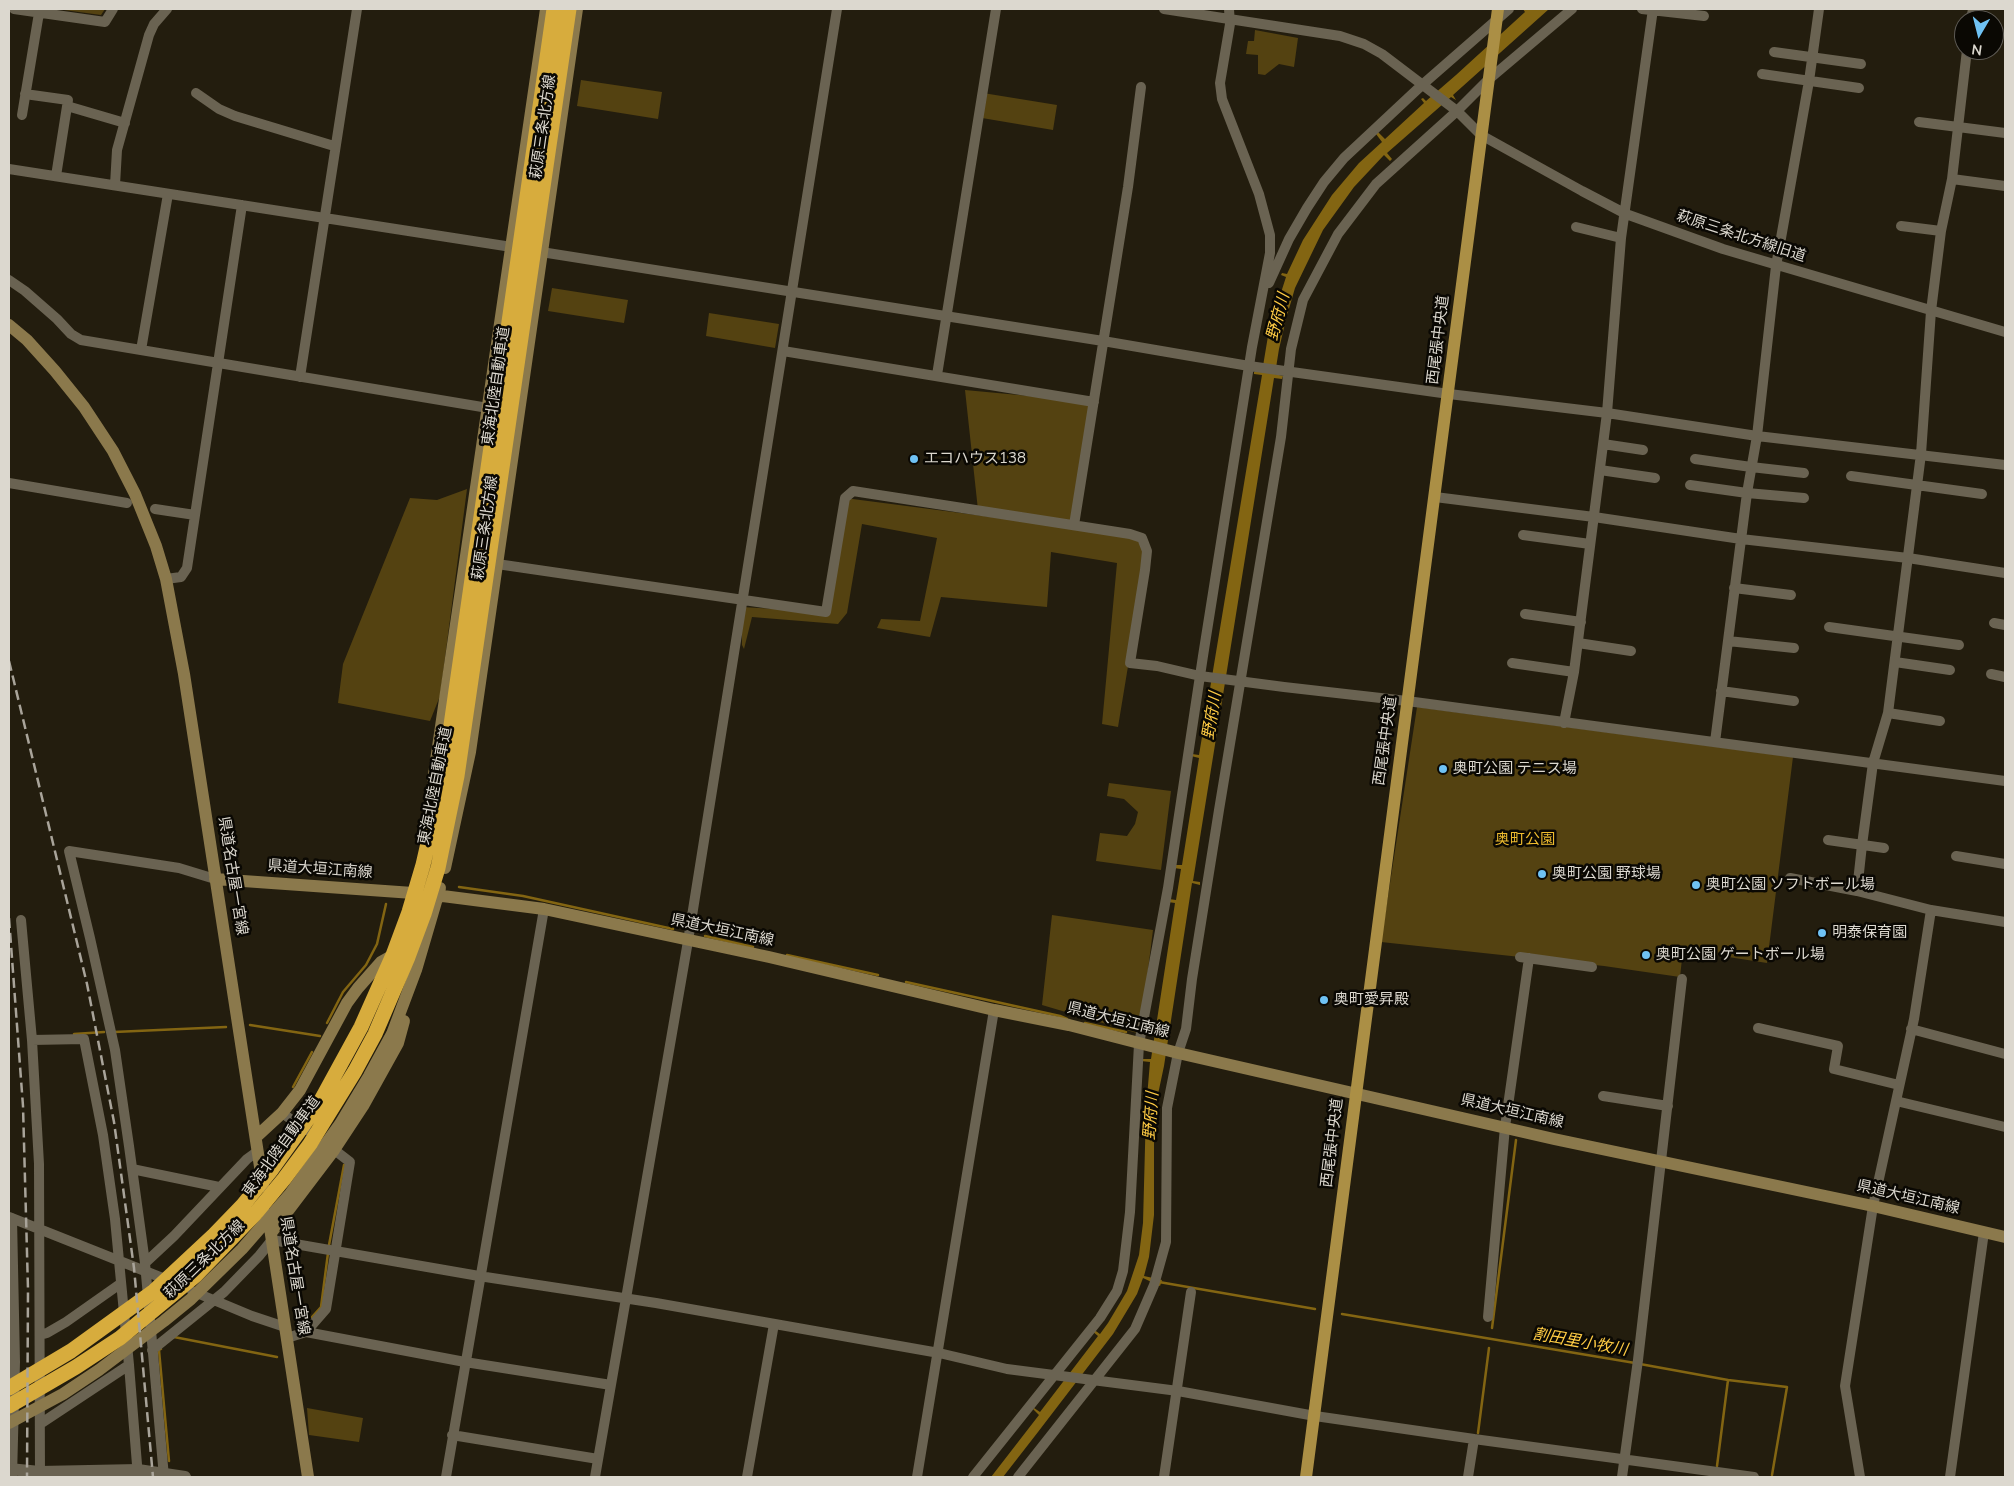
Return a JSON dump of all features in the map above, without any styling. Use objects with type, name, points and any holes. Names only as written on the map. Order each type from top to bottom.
[{"type":"highway","name":"東海北陸自動車道","points":[[9,1388],[71,1351],[154,1291],[208,1241],[243,1205],[272,1170],[320,1102],[361,1027],[393,956],[423,865],[446,757],[554,9]]},
{"type":"highway","name":"東海北陸自動車道","points":[[9,1406],[76,1367],[120,1338],[195,1276],[255,1214],[310,1144],[351,1079],[375,1034],[408,958],[438,868],[457,776],[569,9]]},
{"type":"main road","name":"萩原三条北方線","points":[[432,895],[422,861],[424,841],[546,9]]},
{"type":"main road","name":"萩原三条北方線","points":[[9,1423],[63,1394],[99,1370],[164,1321],[210,1281],[242,1249],[290,1194],[324,1149],[359,1094],[392,1034],[429,930],[432,895],[460,804],[470,752],[577,9]]},
{"type":"main road","name":"西尾張中央道","points":[[1306,1477],[1355,1093],[1449,394],[1497,14]]},
{"type":"main road","name":"県道名古屋一宮線","points":[[9,325],[27,340],[55,371],[84,407],[113,451],[135,494],[156,546],[166,580],[184,674],[308,1477]]},
{"type":"main road","name":"県道大垣江南線","points":[[216,879],[432,895],[544,909],[769,957],[994,1010],[1069,1025],[1178,1054],[1661,1163],[1873,1206],[2005,1237]]},
{"type":"main road","points":[[256,1137],[282,1113],[308,1077],[347,1003],[358,988],[388,956],[423,948]]},
{"type":"main road","points":[[271,1237],[334,1150],[363,1106],[398,1044],[408,993]]},
{"type":"street","points":[[14,9],[105,22],[113,9]]},
{"type":"street","points":[[115,186],[117,150],[150,35],[154,24],[167,9]]},
{"type":"street","points":[[300,376],[334,146],[357,9]]},
{"type":"street","points":[[595,1477],[688,941],[784,351],[837,9]]},
{"type":"street","points":[[937,375],[996,9]]},
{"type":"street","name":"萩原三条北方線旧道","points":[[1164,9],[1348,38],[1364,44],[1382,54],[1455,110],[1481,135],[1582,192],[1626,214],[1776,266],[2005,332]]},
{"type":"street","points":[[973,1477],[1107,1308],[1117,1291],[1123,1271],[1130,1212],[1139,1044],[1168,888],[1249,366],[1270,253],[1270,235],[1259,194],[1222,99],[1220,83],[1230,24],[1229,9]]},
{"type":"street","points":[[1261,302],[1289,239],[1324,182],[1344,158],[1424,86],[1497,14],[1509,9]]},
{"type":"street","points":[[1018,1477],[1136,1329],[1155,1282],[1166,1242],[1167,1108],[1178,1054],[1186,1030],[1192,979],[1281,437],[1288,371],[1303,300],[1338,234],[1376,184],[1488,80],[1572,9]]},
{"type":"street","points":[[1642,9],[1704,16]]},
{"type":"street","points":[[1564,723],[1578,644],[1607,414],[1621,238],[1626,214],[1638,107],[1653,9]]},
{"type":"street","points":[[1715,742],[1747,493],[1757,436],[1776,266],[1810,81],[1819,9]]},
{"type":"street","points":[[22,115],[39,13]]},
{"type":"street","points":[[1774,52],[1861,64]]},
{"type":"street","points":[[1858,891],[1873,763],[1888,713],[1895,662],[1921,454],[1931,311],[1941,231],[1952,179],[1967,60]]},
{"type":"street","points":[[1762,74],[1859,88]]},
{"type":"street","points":[[1074,525],[1128,188],[1142,87]]},
{"type":"street","points":[[196,93],[219,109],[235,116],[334,146]]},
{"type":"street","points":[[25,94],[68,100],[56,176]]},
{"type":"street","points":[[68,106],[125,123]]},
{"type":"street","points":[[1919,122],[2005,133]]},
{"type":"street","points":[[9,169],[792,291],[1249,366],[1757,436],[2005,465]]},
{"type":"street","points":[[1952,179],[2005,186]]},
{"type":"street","points":[[142,350],[168,194]]},
{"type":"street","points":[[166,580],[181,577],[187,568],[242,205]]},
{"type":"street","points":[[1901,226],[1941,231]]},
{"type":"street","points":[[1576,227],[1621,238]]},
{"type":"street","points":[[9,280],[25,291],[71,334],[81,340],[488,408]]},
{"type":"street","points":[[784,351],[1094,402]]},
{"type":"street","points":[[1603,444],[1643,450]]},
{"type":"street","points":[[1695,459],[1752,468],[1804,473]]},
{"type":"street","points":[[1600,470],[1655,478]]},
{"type":"street","points":[[1851,476],[1982,494]]},
{"type":"street","points":[[9,483],[127,503]]},
{"type":"street","points":[[1690,485],[1804,498]]},
{"type":"street","points":[[497,564],[826,612],[845,498],[853,491],[1074,525],[1142,538],[1147,551],[1130,663],[1157,666],[1200,676],[1407,701],[2005,781]]},
{"type":"street","points":[[1435,497],[1594,517],[1741,539],[1908,558],[2005,573]]},
{"type":"street","points":[[155,509],[195,515]]},
{"type":"street","points":[[1524,535],[1590,544]]},
{"type":"street","points":[[1734,588],[1792,595]]},
{"type":"street","points":[[1525,614],[1581,622]]},
{"type":"street","points":[[1994,623],[2005,625]]},
{"type":"street","points":[[1829,627],[1959,645]]},
{"type":"street","points":[[1728,641],[1794,648]]},
{"type":"street","points":[[1578,644],[1631,651]]},
{"type":"street","points":[[1895,662],[1950,670]]},
{"type":"street","points":[[1512,663],[1574,672]]},
{"type":"street","points":[[1991,674],[2005,677]]},
{"type":"street","points":[[1721,691],[1794,701]]},
{"type":"street","points":[[1888,713],[1940,721]]},
{"type":"street","points":[[1828,840],[1884,848]]},
{"type":"street","points":[[164,1475],[164,1424],[160,1381],[152,1350],[146,1267],[114,1050],[69,851],[179,868],[216,879]]},
{"type":"street","points":[[1956,856],[2005,864]]},
{"type":"street","points":[[1790,878],[1858,891],[1931,910],[2005,922]]},
{"type":"street","points":[[446,1477],[479,1276],[544,909]]},
{"type":"street","points":[[1860,1477],[1844,1386],[1873,1206],[1912,1030],[1931,910]]},
{"type":"street","points":[[21,920],[32,1040],[38,1164],[40,1475]]},
{"type":"street","points":[[1488,1318],[1505,1127],[1525,958],[1592,967]]},
{"type":"street","points":[[1622,1477],[1682,980]]},
{"type":"street","points":[[917,1477],[939,1353],[994,1010]]},
{"type":"street","points":[[1758,1028],[1838,1046],[1834,1069],[1899,1084]]},
{"type":"street","points":[[1912,1030],[2005,1054]]},
{"type":"street","points":[[32,1040],[84,1039],[103,1135],[119,1261],[138,1473]]},
{"type":"street","points":[[1603,1096],[1668,1106]]},
{"type":"street","points":[[1896,1101],[2005,1127]]},
{"type":"street","points":[[282,1113],[350,1162],[334,1250],[326,1309],[306,1332]]},
{"type":"street","points":[[146,1267],[219,1187],[258,1151]]},
{"type":"street","points":[[132,1170],[219,1187]]},
{"type":"street","points":[[185,1477],[138,1473],[40,1475],[11,1472],[15,1362],[10,1218],[119,1261],[146,1267],[286,1332],[306,1332],[465,1362],[611,1385]]},
{"type":"street","points":[[1950,1477],[1984,1232]]},
{"type":"street","points":[[152,1350],[240,1277],[271,1237],[479,1276],[626,1298],[939,1353],[1007,1369],[1178,1392],[1315,1416],[1474,1439],[1624,1458],[1711,1474],[1754,1477]]},
{"type":"street","points":[[40,1335],[66,1322],[120,1284]]},
{"type":"street","points":[[1164,1477],[1178,1392],[1191,1292]]},
{"type":"street","points":[[747,1477],[774,1324]]},
{"type":"street","points":[[40,1424],[128,1365]]},
{"type":"street","points":[[452,1435],[598,1459]]},
{"type":"street","points":[[1468,1477],[1474,1439]]},
{"type":"green space","points":[[57,9],[105,9],[101,15]]},
{"type":"green space","points":[[1255,30],[1298,38],[1294,67],[1279,64],[1265,75],[1258,74],[1258,55],[1246,54],[1248,41],[1254,41]]},
{"type":"green space","points":[[581,80],[662,92],[658,119],[577,106]]},
{"type":"green space","points":[[983,93],[1057,105],[1053,130],[982,118]]},
{"type":"green space","points":[[552,288],[628,300],[624,323],[548,311]]},
{"type":"green space","points":[[709,313],[779,324],[775,348],[706,336]]},
{"type":"green space","points":[[965,390],[1094,402],[1074,521],[978,510]]},
{"type":"green space","points":[[467,489],[440,696],[430,721],[338,703],[343,664],[410,498],[437,500]]},
{"type":"green space","points":[[845,498],[1138,536],[1147,551],[1118,727],[1102,724],[1117,563],[1051,552],[1047,607],[941,597],[930,637],[877,628],[881,619],[920,621],[937,538],[862,524],[847,613],[838,624],[752,617],[744,649],[742,645],[742,607],[826,612]]},
{"type":"green space","name":"奥町公園","points":[[1417,707],[1793,757],[1767,963],[1683,950],[1680,977],[1604,966],[1381,942]]},
{"type":"green space","points":[[1109,783],[1171,791],[1161,870],[1096,861],[1100,833],[1127,836],[1135,824],[1138,812],[1124,799],[1107,796]]},
{"type":"green space","points":[[1052,915],[1153,930],[1140,1034],[1042,1005]]},
{"type":"green space","points":[[307,1408],[363,1418],[359,1442],[309,1435]]},
{"type":"water","name":"野府川","points":[[1523,9],[1549,9],[1453,95],[1456,100],[1451,97],[1387,153],[1392,159],[1390,161],[1384,155],[1354,187],[1323,230],[1295,288],[1279,349],[1275,374],[1283,376],[1282,379],[1274,378],[1193,881],[1200,882],[1200,885],[1192,883],[1164,1066],[1157,1099],[1154,1144],[1154,1215],[1149,1257],[1144,1276],[1162,1280],[1160,1286],[1143,1278],[1137,1294],[1113,1334],[1003,1477],[991,1477],[1039,1415],[1033,1409],[1040,1412],[1098,1336],[1092,1331],[1093,1329],[1100,1334],[1108,1323],[1127,1291],[1139,1255],[1143,1223],[1146,1109],[1150,1062],[1141,1061],[1141,1059],[1151,1059],[1175,903],[1168,902],[1169,899],[1176,900],[1181,869],[1174,868],[1175,865],[1182,865],[1199,758],[1191,756],[1192,754],[1199,755],[1262,375],[1254,374],[1254,372],[1262,372],[1269,330],[1286,277],[1281,275],[1282,273],[1287,274],[1303,240],[1332,195],[1359,163],[1382,142],[1376,134],[1378,132],[1385,139],[1424,103],[1421,99],[1423,98],[1426,101],[1456,75],[1525,12]]},
{"type":"waterway","points":[[459,887],[523,896],[673,929]]},
{"type":"waterway","points":[[327,1023],[343,992],[366,965],[377,944],[386,904]]},
{"type":"waterway","points":[[705,936],[753,947]]},
{"type":"waterway","points":[[787,955],[878,975]]},
{"type":"waterway","points":[[906,982],[1067,1019]]},
{"type":"waterway","points":[[1085,1023],[1126,1032]]},
{"type":"waterway","points":[[250,1025],[320,1036]]},
{"type":"waterway","points":[[114,1032],[226,1027]]},
{"type":"waterway","points":[[74,1034],[104,1032]]},
{"type":"waterway","points":[[293,1087],[312,1052]]},
{"type":"waterway","points":[[1492,1328],[1516,1140]]},
{"type":"waterway","points":[[329,1245],[344,1165]]},
{"type":"waterway","points":[[312,1317],[321,1307],[328,1253]]},
{"type":"waterway","name":"割田里小牧川","points":[[1159,1282],[1315,1309]]},
{"type":"waterway","name":"割田里小牧川","points":[[1342,1314],[1635,1363]]},
{"type":"waterway","points":[[174,1337],[277,1357]]},
{"type":"waterway","points":[[1478,1433],[1489,1348]]},
{"type":"waterway","points":[[161,1349],[159,1350],[169,1461]]},
{"type":"waterway","name":"割田里小牧川","points":[[1640,1364],[1728,1380],[1717,1466]]},
{"type":"waterway","points":[[1728,1380],[1787,1387],[1772,1475]]},
{"type":"railway","points":[[9,661],[87,984],[114,1122],[134,1268],[153,1477]]},
{"type":"railway","points":[[9,918],[23,1106],[28,1289],[27,1477]]},
{"type":"place","name":"エコハウス138","points":[[914,459]]},
{"type":"place","name":"奥町公園 テニス場","points":[[1443,769]]},
{"type":"place","name":"奥町公園 野球場","points":[[1542,874]]},
{"type":"place","name":"奥町公園 ソフトボール場","points":[[1696,885]]},
{"type":"place","name":"明泰保育園","points":[[1822,933]]},
{"type":"place","name":"奥町公園 ゲートボール場","points":[[1646,955]]},
{"type":"place","name":"奥町愛昇殿","points":[[1324,1000]]}]
